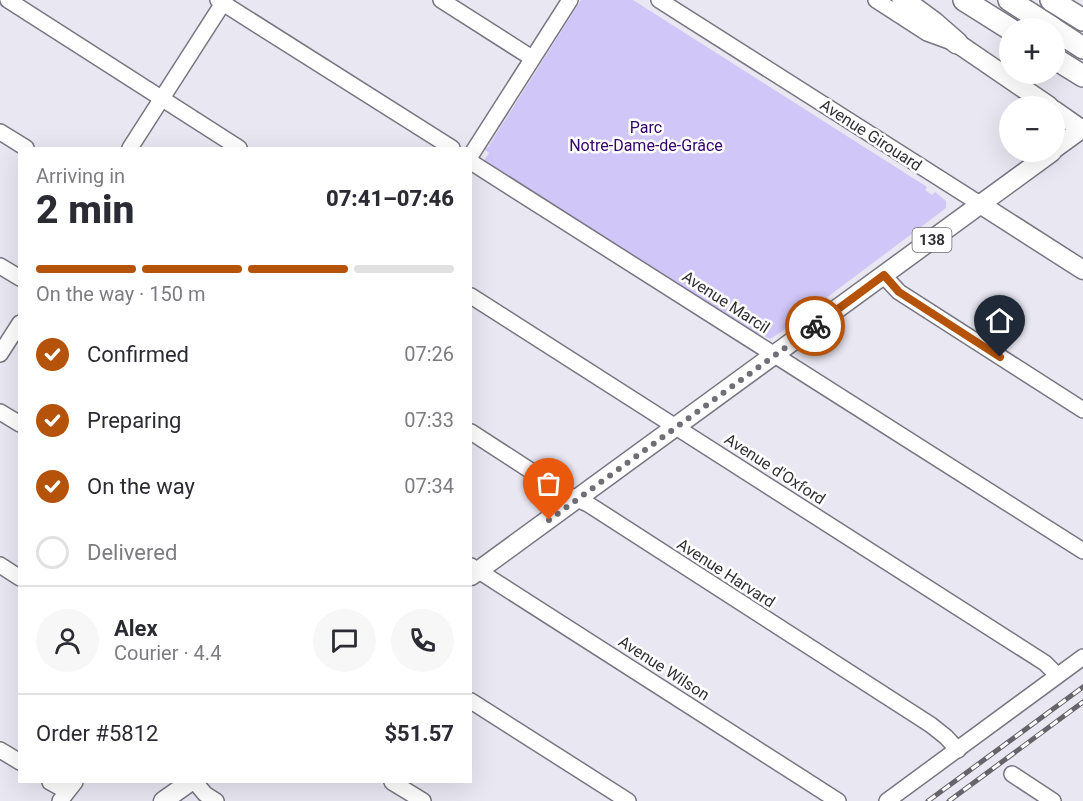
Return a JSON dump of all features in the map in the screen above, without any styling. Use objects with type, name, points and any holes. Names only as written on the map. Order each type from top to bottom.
[{"type":"highway","points":[[903,0],[957,43]]},
{"type":"highway","points":[[964,0],[999,22]]},
{"type":"highway","points":[[1009,0],[1037,18]]},
{"type":"highway","points":[[1051,0],[1083,20]]},
{"type":"highway","points":[[1065,36],[1083,48]]},
{"type":"highway","points":[[1065,65],[1083,76]]},
{"type":"main road","points":[[957,43],[1034,96]]},
{"type":"main road","points":[[1065,118],[1082,130]]},
{"type":"main road","name":"138","points":[[1065,142],[1082,130]]},
{"type":"main road","name":"138","points":[[474,571],[676,428],[1037,162]]},
{"type":"main road","name":"Avenue Girouard","points":[[980,204],[1083,270]]},
{"type":"main road","points":[[163,801],[189,783]]},
{"type":"street","points":[[8,0],[237,147]]},
{"type":"street","points":[[441,0],[532,58]]},
{"type":"street","points":[[472,153],[570,0]]},
{"type":"street","name":"Avenue Girouard","points":[[659,0],[980,204]]},
{"type":"street","points":[[876,0],[927,33],[957,43]]},
{"type":"street","points":[[131,147],[222,1],[450,147]]},
{"type":"street","points":[[0,132],[24,147]]},
{"type":"street","name":"Avenue Marcil","points":[[472,163],[1083,551]]},
{"type":"street","points":[[0,266],[18,277]]},
{"type":"street","points":[[884,275],[899,292],[1083,410]]},
{"type":"street","name":"Avenue d'Oxford","points":[[472,297],[1045,663],[1057,675]]},
{"type":"street","points":[[0,354],[18,326]]},
{"type":"street","points":[[0,412],[18,423]]},
{"type":"street","name":"Avenue Harvard","points":[[472,433],[931,725],[958,750]]},
{"type":"street","points":[[0,565],[18,577]]},
{"type":"street","name":"Avenue Wilson","points":[[474,571],[838,801]]},
{"type":"street","points":[[887,801],[1083,657]]},
{"type":"street","points":[[472,702],[628,801]]},
{"type":"street","points":[[0,750],[18,761]]},
{"type":"street","points":[[1012,774],[1053,801]]},
{"type":"street","points":[[52,783],[67,791]]},
{"type":"street","points":[[196,783],[205,794],[216,801]]},
{"type":"street","points":[[394,783],[423,801]]},
{"type":"green space","name":"Parc Notre-Dame-de-Grâce","points":[[581,0],[633,0],[927,187],[925,190],[932,195],[935,192],[946,201],[946,208],[781,332],[770,339],[759,333],[758,335],[484,161],[489,153],[484,149],[488,147]]},
{"type":"railway","points":[[928,801],[1083,687]]},
{"type":"railway","points":[[949,801],[1083,702]]},
{"type":"way so far","points":[[549,520],[815,326]]},
{"type":"route","points":[[815,326],[884,275],[899,292],[1000,357]]}]
